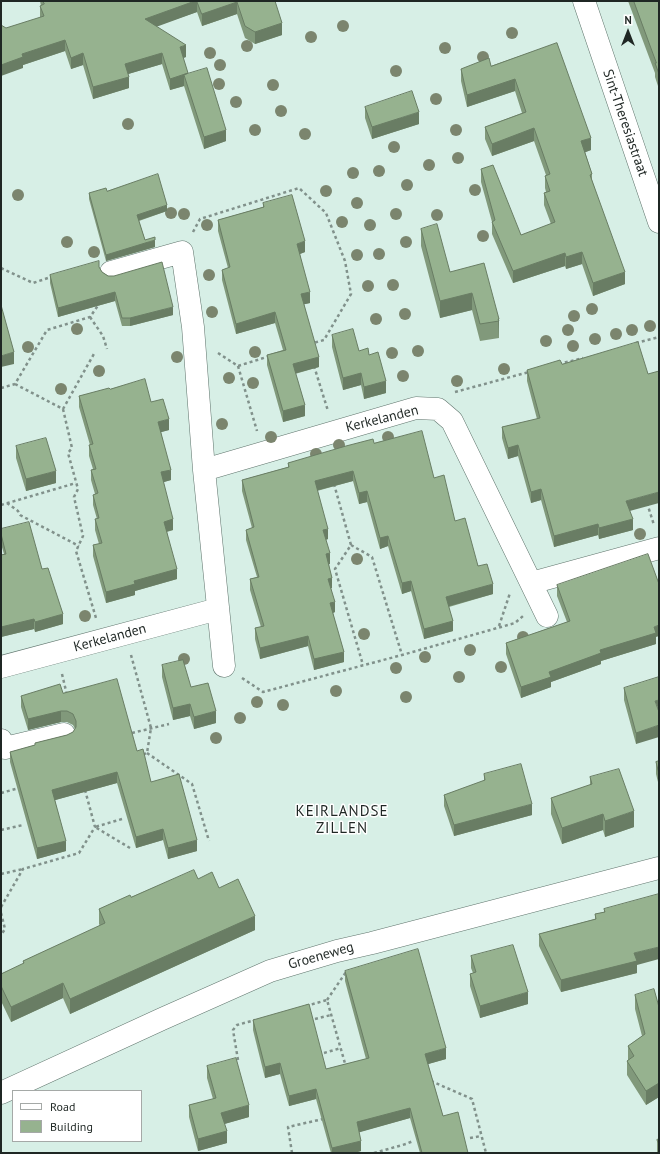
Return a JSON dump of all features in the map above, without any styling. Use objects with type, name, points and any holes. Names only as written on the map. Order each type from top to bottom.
[{"type":"street","name":"Sint-Theresiastraat","points":[[584,1],[659,222]]},
{"type":"street","points":[[111,272],[182,252],[193,327],[204,470],[224,666]]},
{"type":"street","name":"Kerkelanden","points":[[204,470],[416,408],[438,409],[452,421],[545,611]]},
{"type":"street","points":[[530,580],[657,539]]},
{"type":"street","name":"Kerkelanden","points":[[1,667],[218,609]]},
{"type":"street","points":[[1,740],[5,748],[64,734]]},
{"type":"street","name":"Groeneweg","points":[[1,1093],[270,971],[337,951],[659,868]]},
{"type":"path","points":[[182,252],[200,219],[299,188],[326,213],[345,261],[351,294],[324,340],[308,345]]},
{"type":"path","points":[[1,268],[33,283],[55,276]]},
{"type":"path","points":[[16,384],[47,330],[90,316],[99,304]]},
{"type":"path","points":[[90,316],[103,336],[107,349]]},
{"type":"path","points":[[630,345],[659,337]]},
{"type":"path","points":[[194,346],[206,345],[238,366],[263,452]]},
{"type":"path","points":[[95,352],[63,409],[72,448],[68,453],[78,489],[74,497],[83,536],[76,552],[102,640]]},
{"type":"path","points":[[238,366],[273,355]]},
{"type":"path","points":[[557,365],[586,357]]},
{"type":"path","points":[[312,359],[335,432]]},
{"type":"path","points":[[579,359],[581,366]]},
{"type":"path","points":[[448,391],[455,392],[535,371]]},
{"type":"path","points":[[1,388],[16,384],[63,409]]},
{"type":"path","points":[[333,479],[351,545],[372,557],[402,655]]},
{"type":"path","points":[[1,505],[76,483]]},
{"type":"path","points":[[647,502],[657,539]]},
{"type":"path","points":[[7,503],[18,511],[20,515],[79,546]]},
{"type":"path","points":[[351,545],[335,569],[364,665]]},
{"type":"path","points":[[498,627],[513,584],[530,580]]},
{"type":"path","points":[[224,666],[263,692],[515,623],[520,617],[545,611]]},
{"type":"path","points":[[126,633],[151,728],[147,753]]},
{"type":"path","points":[[56,652],[69,702]]},
{"type":"path","points":[[132,733],[169,724]]},
{"type":"path","points":[[140,755],[147,753]]},
{"type":"path","points":[[147,753],[192,784],[210,841]]},
{"type":"path","points":[[84,786],[95,827],[130,848]]},
{"type":"path","points":[[1,793],[22,787]]},
{"type":"path","points":[[1,874],[79,853],[95,827],[122,819]]},
{"type":"path","points":[[1,830],[22,825]]},
{"type":"path","points":[[1,907],[23,869]]},
{"type":"path","points":[[1,913],[6,929],[1,935]]},
{"type":"path","points":[[305,1006],[327,1000],[346,972]]},
{"type":"path","points":[[327,1000],[347,1069]]},
{"type":"path","points":[[315,1020],[332,1015]]},
{"type":"path","points":[[238,1060],[233,1030],[237,1025],[260,1019]]},
{"type":"path","points":[[324,1053],[341,1048]]},
{"type":"path","points":[[425,1081],[431,1081],[472,1099],[486,1153]]},
{"type":"path","points":[[292,1153],[288,1127],[327,1118]]},
{"type":"path","points":[[470,1138],[481,1136]]},
{"type":"path","points":[[374,1153],[413,1141]]},
{"type":"building","points":[[43,1],[195,1],[145,19],[186,45],[180,47],[188,73],[170,79],[162,53],[125,64],[129,77],[93,87],[83,53],[71,58],[65,40],[22,54],[23,57],[1,65],[1,25],[6,28],[44,16],[40,6],[44,4]]},
{"type":"building","points":[[197,1],[275,1],[282,23],[255,32],[245,26],[237,2],[202,14]]},
{"type":"building","points":[[634,1],[659,1],[659,74],[656,63]]},
{"type":"building","points":[[557,43],[591,138],[581,141],[592,174],[590,175],[625,272],[593,283],[582,252],[566,257],[565,253],[513,271],[492,222],[495,220],[481,169],[493,165],[521,235],[555,222],[544,193],[550,191],[545,176],[550,174],[534,128],[492,144],[485,127],[526,112],[515,79],[467,95],[461,69],[489,58],[491,66]]},
{"type":"building","points":[[207,68],[226,130],[204,137],[184,75]]},
{"type":"building","points":[[412,91],[419,112],[372,127],[365,107]]},
{"type":"building","points":[[158,174],[167,205],[137,215],[145,240],[155,237],[155,240],[106,255],[89,193],[106,188],[107,191]]},
{"type":"building","points":[[292,195],[305,241],[297,244],[310,292],[301,294],[319,357],[293,364],[305,405],[283,411],[267,355],[286,350],[275,312],[236,324],[222,270],[230,267],[218,220],[264,207],[263,203]]},
{"type":"building","points":[[437,224],[450,272],[484,263],[499,321],[480,324],[472,293],[440,301],[421,229]]},
{"type":"building","points":[[99,261],[99,267],[102,272],[108,276],[114,276],[162,262],[173,307],[130,318],[122,318],[115,292],[58,308],[50,275]]},
{"type":"building","points":[[1,305],[14,352],[1,356]]},
{"type":"building","points":[[353,329],[359,351],[368,348],[369,355],[378,352],[386,381],[364,387],[361,373],[343,378],[332,335]]},
{"type":"building","points":[[638,342],[648,374],[659,371],[659,492],[626,501],[633,519],[599,528],[598,524],[554,536],[541,489],[531,492],[518,445],[508,448],[502,427],[540,418],[527,370],[560,360],[562,364]]},
{"type":"building","points":[[145,379],[151,402],[163,399],[169,419],[158,422],[171,470],[161,472],[173,519],[164,522],[177,569],[134,581],[135,584],[106,592],[93,545],[102,543],[95,519],[99,518],[93,495],[98,493],[91,470],[96,469],[89,445],[93,444],[79,396]]},
{"type":"building","points":[[422,431],[434,478],[444,475],[455,521],[465,518],[478,566],[487,564],[493,584],[446,597],[453,621],[424,629],[411,581],[402,583],[388,536],[380,538],[367,491],[359,493],[353,471],[315,481],[328,529],[323,530],[330,553],[326,554],[332,578],[328,579],[335,602],[330,603],[344,652],[314,659],[308,636],[260,648],[255,628],[264,626],[250,579],[259,577],[246,530],[254,527],[242,480],[289,467],[288,463],[346,446],[373,439],[374,443]]},
{"type":"building","points":[[46,438],[56,471],[26,479],[16,446]]},
{"type":"building","points":[[29,522],[42,569],[48,568],[63,614],[35,622],[34,619],[1,627],[1,555],[6,554],[1,529]]},
{"type":"building","points":[[648,554],[659,584],[659,625],[654,627],[656,633],[600,650],[601,653],[549,672],[551,677],[521,687],[506,643],[570,621],[557,585]]},
{"type":"building","points":[[183,660],[191,687],[208,683],[216,711],[194,717],[190,704],[173,708],[162,665]]},
{"type":"building","points":[[659,677],[659,700],[655,701],[659,712],[659,725],[636,733],[624,688]]},
{"type":"building","points":[[117,679],[137,751],[143,749],[151,782],[179,774],[197,840],[168,848],[163,829],[136,837],[117,772],[52,790],[66,841],[37,848],[10,752],[35,745],[35,743],[67,735],[73,732],[76,727],[76,721],[73,714],[67,711],[61,711],[28,719],[21,696],[60,684],[63,693]]},
{"type":"building","points":[[659,761],[659,774],[656,762]]},
{"type":"building","points":[[521,764],[532,804],[454,825],[444,795],[485,780],[484,774]]},
{"type":"building","points":[[619,769],[634,811],[605,821],[603,814],[562,828],[551,798],[592,784],[590,777]]},
{"type":"building","points":[[194,870],[198,879],[212,872],[219,888],[238,879],[255,916],[70,999],[63,983],[11,1007],[1,986],[1,974],[24,963],[23,961],[105,923],[99,909]]},
{"type":"building","points":[[659,894],[659,947],[634,953],[637,961],[561,980],[539,934],[596,919],[595,914],[605,912],[604,909]]},
{"type":"building","points":[[513,945],[528,992],[480,1006],[470,974],[476,972],[471,956]]},
{"type":"building","points":[[418,949],[446,1048],[425,1054],[443,1116],[458,1112],[468,1153],[422,1153],[410,1108],[357,1122],[361,1141],[332,1148],[316,1089],[289,1096],[280,1063],[265,1067],[253,1020],[309,1004],[326,1069],[369,1058],[345,971]]},
{"type":"building","points":[[654,989],[659,1007],[659,1083],[646,1091],[627,1061],[634,1056],[628,1046],[645,1034],[635,995]]},
{"type":"building","points":[[236,1058],[249,1105],[221,1113],[227,1131],[198,1139],[189,1105],[216,1098],[207,1066]]},
{"type":"district","name":"KEIRLANDSE ZILLEN","points":[[342,820]]}]
